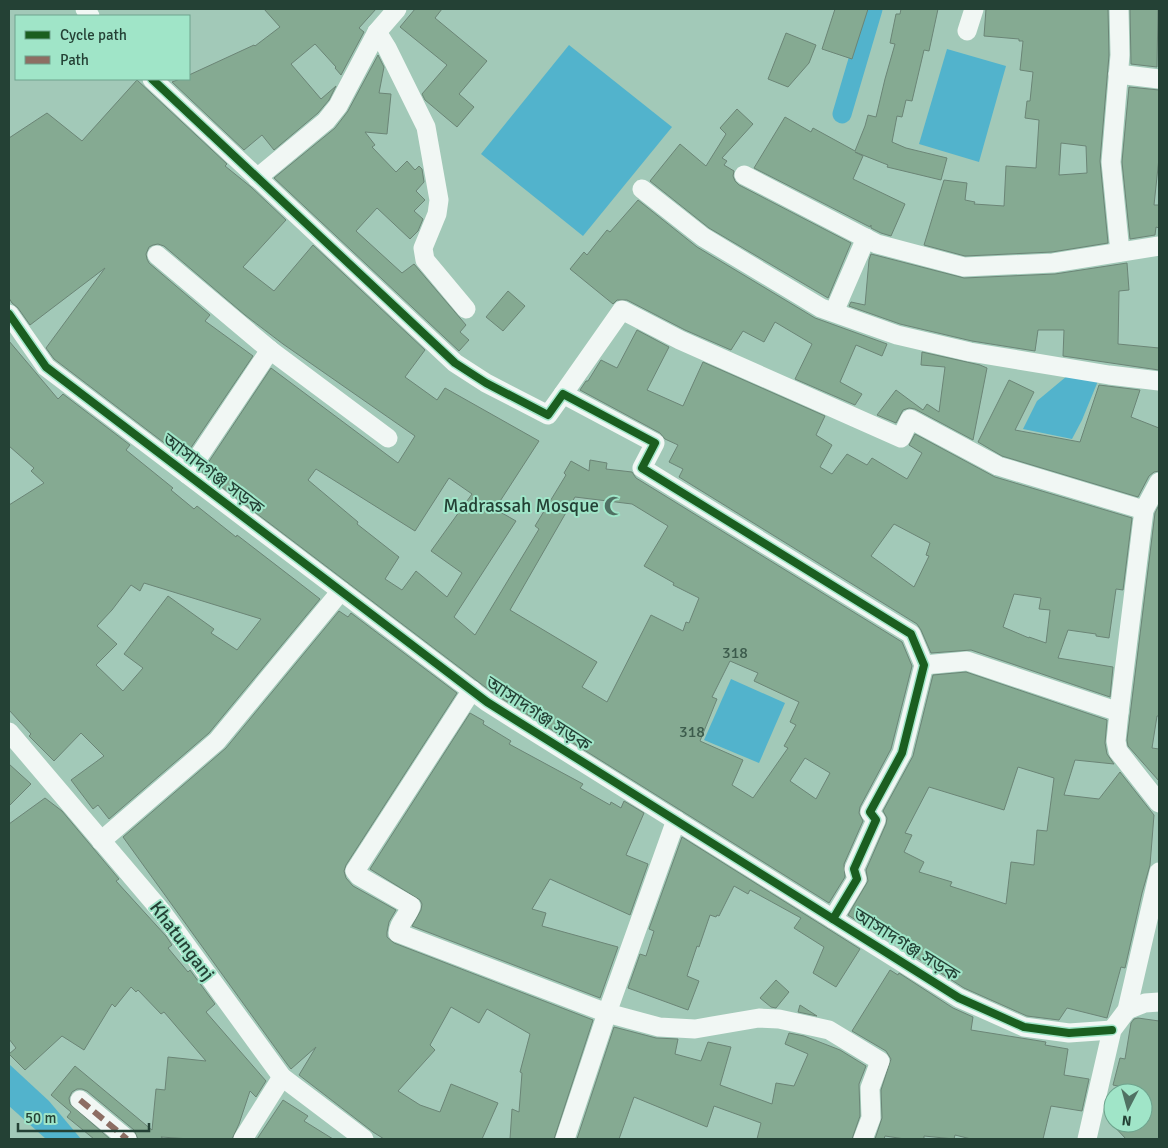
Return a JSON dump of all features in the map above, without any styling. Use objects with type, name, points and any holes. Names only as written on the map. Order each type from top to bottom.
[{"type":"street","points":[[258,178],[326,121],[338,106],[377,32],[397,9]]},
{"type":"street","points":[[967,31],[974,9]]},
{"type":"street","points":[[1119,9],[1120,55],[1111,162],[1120,252]]},
{"type":"street","points":[[377,32],[409,90],[426,127],[439,200],[437,214],[422,248],[425,260],[466,309]]},
{"type":"street","points":[[1118,74],[1159,79]]},
{"type":"street","points":[[153,80],[455,363],[486,383],[548,415],[622,310],[680,340],[901,438],[910,419],[998,466],[1144,510]]},
{"type":"street","points":[[744,175],[876,244],[964,268],[1053,263],[1159,246]]},
{"type":"street","points":[[642,188],[703,236],[821,308],[897,335],[970,352],[1109,375],[1159,381]]},
{"type":"street","points":[[834,312],[866,238]]},
{"type":"street","points":[[157,255],[270,350],[388,438]]},
{"type":"street","name":"আসাদগঞ্জ সড়ক","points":[[9,314],[46,367],[488,702],[959,998],[1024,1027],[1069,1033],[1112,1030]]},
{"type":"street","points":[[187,474],[270,350]]},
{"type":"street","points":[[564,394],[655,443],[642,468],[911,634],[924,665],[902,752],[870,812],[876,820],[854,869],[858,879],[834,919]]},
{"type":"street","points":[[1159,482],[1144,510],[1116,741],[1118,750],[1159,803]]},
{"type":"street","points":[[101,841],[217,741],[341,591]]},
{"type":"street","points":[[924,665],[967,661],[1119,712]]},
{"type":"street","points":[[472,690],[355,871],[359,876],[411,906],[398,929],[398,933],[607,1013],[659,1027],[695,1029],[759,1018],[779,1018],[829,1030],[880,1061],[870,1088],[871,1118],[864,1139]]},
{"type":"street","name":"Khatunganj","points":[[9,732],[162,912],[282,1076],[364,1139]]},
{"type":"street","points":[[565,1139],[607,1013],[676,820]]},
{"type":"street","points":[[1087,1139],[1112,1030],[1128,1010],[1159,872]]},
{"type":"street","points":[[1128,1010],[1145,1003],[1159,1002]]},
{"type":"street","points":[[243,1139],[282,1076]]},
{"type":"street","points":[[80,1100],[127,1139]]},
{"type":"water","points":[[569,45],[672,127],[583,236],[481,154]]},
{"type":"water","points":[[947,49],[1006,66],[979,162],[919,144]]},
{"type":"water","points":[[1067,376],[1098,381],[1072,439],[1023,429],[1037,401]]},
{"type":"water","points":[[731,679],[785,703],[759,763],[704,740]]},
{"type":"water","points":[[9,1064],[49,1101],[81,1139],[46,1139],[9,1106]]},
{"type":"building","points":[[264,9],[376,9],[359,28],[364,32],[341,75],[315,44],[291,64],[321,99],[336,86],[329,100],[318,113],[274,150],[262,135],[244,150],[172,82],[190,80],[190,75],[255,46],[280,27]]},
{"type":"building","points":[[415,9],[442,9],[435,18],[487,61],[459,94],[474,107],[457,127],[425,100],[422,94],[447,65],[400,27]]},
{"type":"building","points":[[835,9],[868,9],[852,59],[822,49]]},
{"type":"building","points":[[901,9],[938,9],[929,51],[924,50],[912,101],[906,100],[902,117],[897,116],[892,142],[906,148],[947,158],[941,180],[887,167],[888,165],[855,152],[863,156],[853,179],[905,204],[891,236],[881,233],[871,228],[871,225],[870,227],[754,168],[785,117],[811,132],[813,128],[855,151],[868,115],[876,117],[895,44],[890,43],[896,14],[900,14]]},
{"type":"building","points":[[986,9],[1108,9],[1109,55],[1100,161],[1108,243],[1052,252],[965,256],[924,245],[944,180],[967,183],[965,200],[975,202],[974,204],[1004,206],[1006,166],[1036,168],[1039,120],[1025,118],[1027,101],[1030,101],[1033,72],[1020,70],[1023,41],[984,36]],"holes":[[[1061,143],[1086,146],[1087,173],[1059,175]]]},
{"type":"building","points":[[1130,9],[1158,9],[1157,67],[1131,64]]},
{"type":"building","points":[[786,33],[816,45],[809,63],[788,87],[768,79]]},
{"type":"building","points":[[378,55],[384,67],[379,93],[391,94],[387,134],[365,132],[375,145],[372,147],[396,172],[407,161],[415,170],[419,166],[422,169],[424,182],[416,191],[425,200],[414,211],[423,219],[418,231],[410,239],[377,208],[356,231],[402,273],[414,264],[466,325],[460,332],[469,340],[459,351],[274,178],[335,128],[348,111]]},
{"type":"building","points":[[137,80],[227,164],[225,166],[251,187],[286,220],[243,267],[274,291],[313,245],[425,350],[405,377],[437,400],[445,388],[539,441],[495,509],[516,521],[454,617],[475,635],[539,529],[535,526],[566,475],[564,473],[571,461],[589,471],[590,460],[607,463],[606,469],[632,472],[636,478],[902,642],[912,666],[891,749],[860,807],[859,813],[863,821],[844,864],[845,877],[829,903],[493,693],[202,472],[271,368],[398,463],[415,436],[283,344],[245,315],[164,246],[158,244],[149,247],[146,254],[149,263],[210,315],[205,321],[253,356],[184,458],[54,359],[46,348],[105,268],[30,325],[12,303],[9,298],[9,138],[47,113],[82,141]],"holes":[[[316,469],[415,531],[449,478],[472,494],[431,551],[462,573],[447,597],[416,571],[402,590],[385,579],[399,557],[357,524],[358,522],[308,480]],[[575,497],[632,504],[668,526],[644,566],[674,583],[673,585],[699,598],[689,623],[686,622],[683,631],[651,615],[607,702],[582,687],[597,662],[510,610]],[[730,661],[758,673],[754,681],[799,702],[790,722],[796,725],[784,746],[788,748],[753,798],[732,785],[743,760],[700,741],[717,699],[712,697]],[[805,758],[830,773],[816,799],[790,781]]]},
{"type":"building","points":[[1129,87],[1159,90],[1159,158],[1154,205],[1159,205],[1159,228],[1156,227],[1155,235],[1130,239],[1122,162]]},
{"type":"building","points":[[737,109],[753,124],[722,158],[727,161],[724,165],[734,171],[735,181],[739,185],[851,243],[828,298],[709,228],[650,181],[680,144],[706,166],[726,134],[720,128]]},
{"type":"building","points":[[638,200],[697,247],[815,318],[887,344],[882,356],[856,345],[840,382],[862,394],[855,405],[795,379],[812,344],[775,322],[764,342],[743,331],[731,350],[685,330],[627,300],[617,300],[613,304],[570,269],[584,252],[587,255],[607,230],[610,232]]},
{"type":"building","points":[[871,254],[964,278],[1055,274],[1127,263],[1129,290],[1119,291],[1118,344],[1159,348],[1159,370],[1063,356],[1064,330],[1038,330],[1035,351],[972,341],[900,324],[849,306],[851,302],[865,305]]},
{"type":"building","points":[[508,291],[525,306],[503,331],[486,317]]},
{"type":"building","points":[[637,330],[669,347],[647,390],[683,406],[703,362],[825,416],[816,435],[832,445],[820,467],[832,474],[847,454],[867,465],[872,458],[907,479],[922,453],[909,445],[915,434],[995,477],[1132,518],[1123,590],[1116,589],[1109,638],[1068,630],[1058,658],[1113,667],[1110,697],[971,650],[931,653],[917,624],[679,477],[683,469],[669,462],[678,445],[665,439],[660,433],[580,390],[601,360],[617,368]],"holes":[[[894,524],[930,543],[926,555],[929,556],[914,587],[871,556]],[[1014,594],[1041,598],[1039,609],[1050,610],[1046,643],[1003,627]]]},
{"type":"building","points":[[9,341],[58,399],[63,394],[130,445],[126,450],[173,488],[171,490],[194,509],[197,506],[320,599],[209,733],[109,819],[98,805],[93,809],[71,780],[104,756],[81,733],[54,761],[29,736],[31,734],[9,710],[9,505],[44,483],[31,471],[34,468],[9,446]],"holes":[[[144,583],[261,619],[237,650],[211,633],[214,629],[168,596],[124,654],[143,668],[123,691],[96,665],[117,644],[97,626],[131,585],[140,591]]]},
{"type":"building","points":[[922,352],[987,368],[973,440],[915,409],[903,410],[896,423],[877,415],[896,390],[923,410],[927,404],[939,412],[945,367],[921,365]]},
{"type":"building","points":[[1009,380],[1034,392],[1015,430],[1080,442],[1099,385],[1140,390],[1131,417],[1159,428],[1159,471],[1149,476],[1138,497],[1002,456],[978,442]]},
{"type":"building","points":[[1159,505],[1159,716],[1157,716],[1152,748],[1159,749],[1159,781],[1128,746],[1127,740],[1155,513]]},
{"type":"building","points":[[339,611],[348,617],[351,613],[457,693],[346,865],[344,871],[346,878],[353,886],[396,910],[389,922],[387,932],[387,937],[394,943],[593,1020],[554,1139],[510,1139],[512,1109],[519,1112],[522,1073],[520,1072],[530,1034],[487,1009],[479,1023],[451,1007],[430,1045],[435,1050],[398,1091],[420,1105],[440,1112],[451,1084],[498,1103],[482,1139],[384,1139],[373,1132],[299,1075],[316,1047],[291,1069],[123,837],[226,748]]},
{"type":"building","points":[[966,672],[1107,720],[1105,743],[1107,754],[1114,764],[1075,760],[1064,795],[1099,799],[1120,772],[1154,815],[1150,865],[1125,968],[1121,967],[1107,1018],[1067,1008],[1059,1020],[1027,1016],[964,988],[911,954],[914,949],[883,929],[882,931],[874,926],[871,930],[848,915],[868,881],[866,870],[886,824],[887,818],[883,811],[913,756],[933,675]],"holes":[[[1018,767],[1054,778],[1047,831],[1037,830],[1034,865],[1011,862],[1006,904],[950,886],[952,882],[919,872],[924,862],[904,852],[912,835],[905,833],[929,787],[1004,810]]]},
{"type":"building","points":[[470,713],[484,721],[483,724],[511,741],[509,744],[583,784],[580,788],[610,805],[611,802],[621,808],[624,801],[644,813],[626,855],[648,864],[630,915],[550,879],[532,909],[546,913],[542,926],[618,947],[600,998],[412,926],[421,910],[422,904],[420,900],[370,869]]},
{"type":"building","points":[[9,764],[31,784],[9,806]]},
{"type":"building","points":[[45,798],[62,811],[119,879],[116,881],[166,936],[172,945],[168,948],[188,972],[190,970],[215,1004],[206,1012],[266,1081],[256,1097],[250,1091],[232,1139],[161,1137],[164,1139],[138,1139],[134,1130],[87,1091],[77,1089],[72,1092],[69,1098],[70,1104],[110,1139],[94,1139],[67,1117],[71,1112],[51,1095],[75,1066],[152,1130],[156,1089],[165,1090],[168,1057],[206,1061],[164,1012],[161,1014],[138,990],[136,992],[131,987],[115,1007],[112,1004],[84,1050],[62,1036],[25,1070],[9,1054],[16,1048],[9,1039],[9,824]]},
{"type":"building","points":[[682,837],[860,949],[836,987],[813,973],[824,947],[794,928],[801,918],[750,890],[748,894],[734,886],[719,916],[710,915],[699,947],[697,946],[687,976],[699,981],[688,1010],[628,988],[640,954],[646,956],[654,931],[649,929]]},
{"type":"building","points":[[890,970],[898,975],[899,973],[953,1008],[973,1017],[971,1030],[1046,1042],[1045,1045],[1068,1049],[1064,1075],[1089,1079],[1082,1111],[1051,1106],[1043,1139],[971,1139],[955,1135],[954,1139],[924,1136],[924,1139],[905,1139],[885,1136],[884,1139],[875,1139],[882,1118],[881,1090],[891,1059],[886,1051],[852,1031]]},
{"type":"building","points":[[776,980],[789,992],[776,1008],[771,1007],[760,998]]},
{"type":"building","points":[[800,1005],[817,1016],[798,1012]]},
{"type":"building","points":[[1134,1019],[1159,1021],[1159,1139],[1126,1139],[1120,1133],[1153,1133],[1153,1083],[1114,1083],[1120,1058],[1125,1059],[1131,1023]]},
{"type":"building","points":[[614,1027],[656,1038],[678,1039],[675,1054],[701,1061],[708,1042],[731,1047],[720,1085],[772,1104],[776,1083],[794,1086],[808,1054],[785,1044],[789,1033],[804,1036],[840,1050],[866,1066],[859,1084],[860,1116],[852,1139],[757,1139],[761,1123],[714,1106],[707,1127],[634,1097],[619,1139],[577,1139]]},
{"type":"building","points":[[283,1100],[308,1116],[304,1121],[333,1139],[257,1139]]},
{"type":"waterway","points":[[842,114],[873,9]]},
{"type":"marked path","points":[[80,1100],[127,1139]]},
{"type":"cycle path","points":[[153,80],[455,363],[486,383],[548,415],[563,394],[655,443],[642,468],[911,634],[924,665],[902,753],[870,812],[876,820],[854,869],[857,879],[833,919]]},
{"type":"cycle path","points":[[9,314],[46,367],[487,702],[959,998],[1024,1027],[1069,1033],[1112,1030]]},
{"type":"place","name":"Madrassah Mosque","points":[[614,506]]}]
